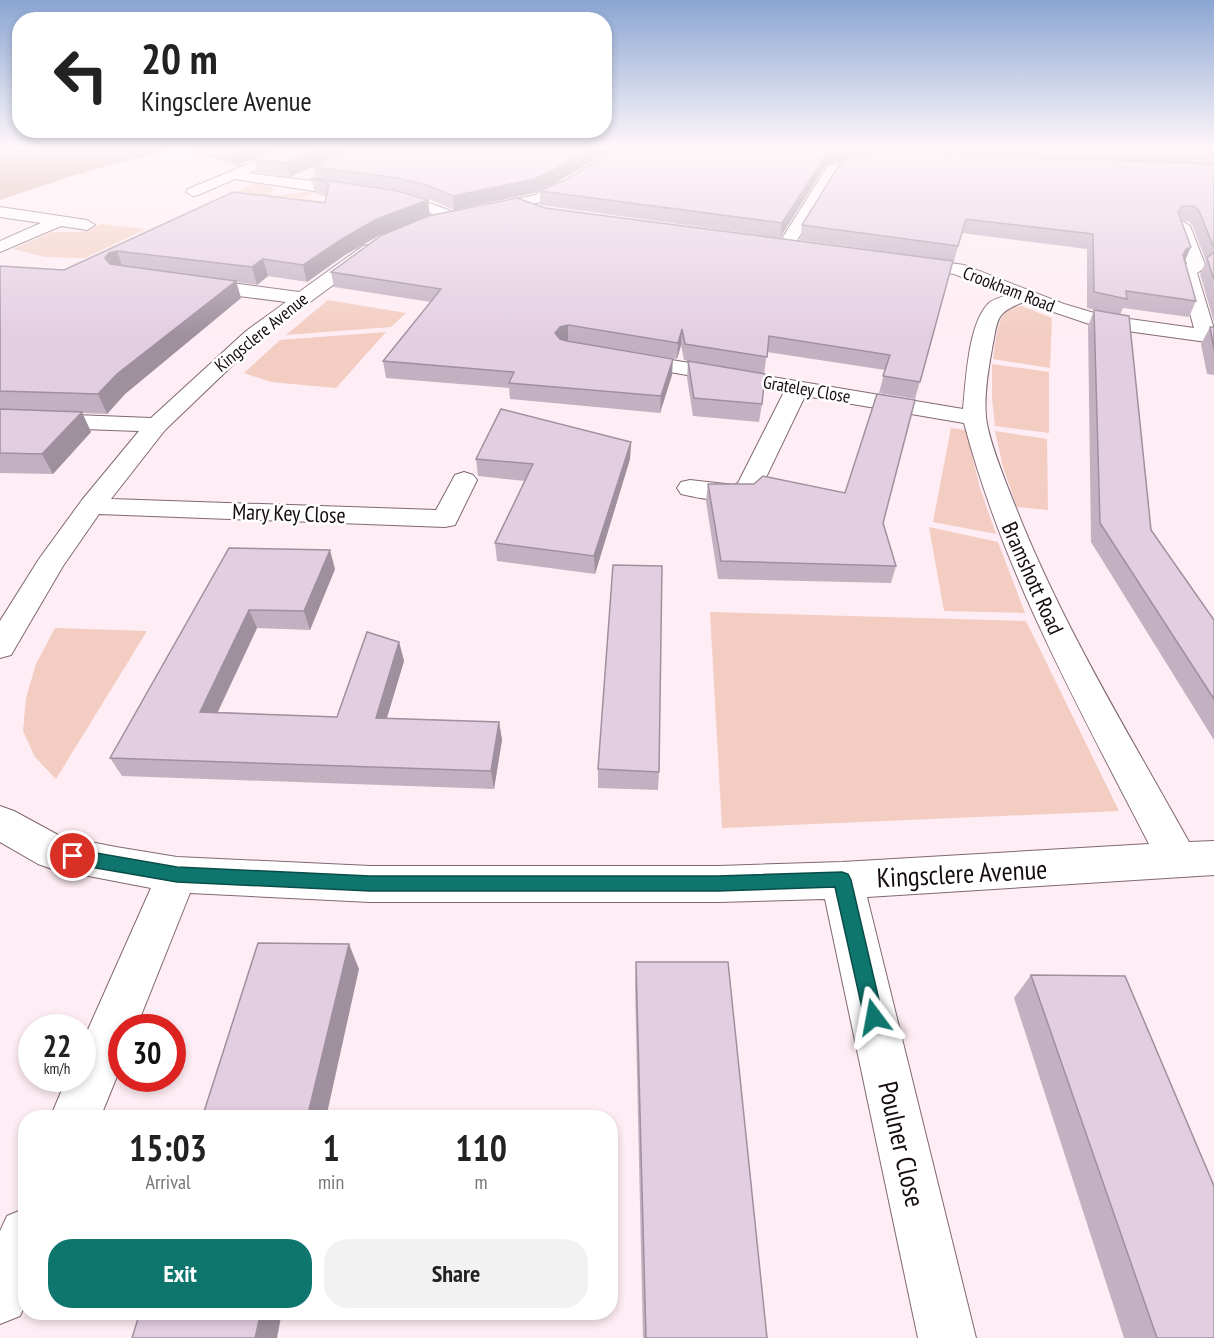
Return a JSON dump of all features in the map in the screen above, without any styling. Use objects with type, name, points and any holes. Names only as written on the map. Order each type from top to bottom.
[{"type":"street","points":[[440,211],[452,217]]},
{"type":"street","points":[[419,225],[480,211]]},
{"type":"street","points":[[539,211],[546,214]]},
{"type":"street","points":[[803,211],[781,244],[809,248]]},
{"type":"street","points":[[0,212],[87,225]]},
{"type":"street","points":[[0,247],[59,221]]},
{"type":"street","points":[[1182,226],[1197,267],[1187,270],[1210,337]]},
{"type":"street","name":"Kingsclere Avenue","points":[[0,647],[43,575],[91,506],[157,425],[253,335],[386,239]]},
{"type":"street","name":"Crookham Road","points":[[890,259],[958,269],[1057,309],[1098,321],[1210,337]]},
{"type":"street","points":[[175,281],[302,298]]},
{"type":"street","name":"Bramshott Road","points":[[1024,295],[998,305],[989,316],[978,366],[974,417],[991,478],[1016,544],[1053,627],[1196,859]]},
{"type":"street","name":"Grateley Close","points":[[612,356],[974,417]]},
{"type":"street","points":[[690,488],[737,493],[749,488],[797,388]]},
{"type":"street","points":[[0,419],[157,425]]},
{"type":"street","name":"Mary Key Close","points":[[91,506],[445,519],[464,480]]},
{"type":"street","name":"Kingsclere Avenue","points":[[1,825],[52,852],[177,875],[370,884],[718,884],[842,880],[1196,859]]},
{"type":"street","points":[[78,1110],[177,875]]},
{"type":"street","name":"Poulner Close","points":[[842,880],[947,1338]]},
{"type":"street","points":[[0,1296],[18,1254]]},
{"type":"shaded area","points":[[101,224],[146,229],[85,258],[44,257],[13,249],[52,232],[81,232]]},
{"type":"shaded area","points":[[328,300],[406,313],[391,327],[286,335]]},
{"type":"shaded area","points":[[1022,306],[1052,318],[1050,368],[993,359],[1001,318],[1010,308]]},
{"type":"shaded area","points":[[386,332],[336,388],[271,382],[244,373],[280,340]]},
{"type":"shaded area","points":[[992,364],[1049,372],[1049,433],[995,426]]},
{"type":"shaded area","points":[[951,428],[966,430],[980,488],[996,534],[933,522]]},
{"type":"shaded area","points":[[995,431],[1047,439],[1048,510],[1017,507],[1003,467]]},
{"type":"shaded area","points":[[929,527],[998,542],[1025,613],[944,611]]},
{"type":"shaded area","points":[[710,612],[1026,621],[1119,811],[722,828]]},
{"type":"shaded area","points":[[55,628],[147,631],[56,779],[35,757],[23,731],[26,698],[36,664]]},
{"type":"building","points":[[191,211],[397,211],[377,219],[303,265],[263,259],[252,267],[117,251],[109,253],[105,258],[110,264],[236,281],[117,374],[98,394],[0,391],[0,266],[64,270]]},
{"type":"building","points":[[451,211],[571,211],[953,261],[920,382],[883,376],[890,355],[769,336],[767,357],[685,344],[682,329],[678,343],[568,325],[560,327],[555,333],[560,339],[673,359],[661,396],[509,383],[514,372],[383,361],[441,289],[331,272],[382,235],[428,216]]},
{"type":"building","points":[[695,211],[789,211],[782,223]]},
{"type":"building","points":[[810,211],[1178,211],[1191,247],[1186,249],[1183,255],[1196,301],[1126,291],[1127,299],[1094,292],[1093,234],[966,219],[958,246],[802,225]]},
{"type":"building","points":[[1199,211],[1214,211],[1214,248]]},
{"type":"building","points":[[1214,252],[1214,280],[1207,258]]},
{"type":"building","points":[[1094,310],[1129,316],[1151,530],[1214,620],[1214,699],[1100,523]]},
{"type":"building","points":[[1210,327],[1214,327],[1214,349]]},
{"type":"building","points":[[688,361],[765,374],[762,404],[694,398]]},
{"type":"building","points":[[877,394],[915,400],[883,523],[896,566],[721,561],[708,484],[754,484],[763,476],[845,493]]},
{"type":"building","points":[[0,409],[82,412],[42,454],[0,453]]},
{"type":"building","points":[[501,409],[631,442],[594,556],[495,543],[533,464],[476,459]]},
{"type":"building","points":[[229,548],[330,550],[304,611],[249,610],[200,712],[337,717],[367,632],[399,642],[376,718],[499,722],[491,771],[110,758]]},
{"type":"building","points":[[613,565],[662,566],[659,772],[598,769]]},
{"type":"building","points":[[258,943],[349,944],[309,1110],[205,1110]]},
{"type":"building","points":[[636,962],[728,962],[767,1338],[646,1338]]},
{"type":"building","points":[[1031,975],[1125,976],[1214,1186],[1214,1338],[1157,1338]]},
{"type":"building","points":[[138,1320],[259,1320],[255,1338],[132,1338]]},
{"type":"route","points":[[73,856],[177,875],[370,884],[718,884],[842,880],[874,1017]]}]
